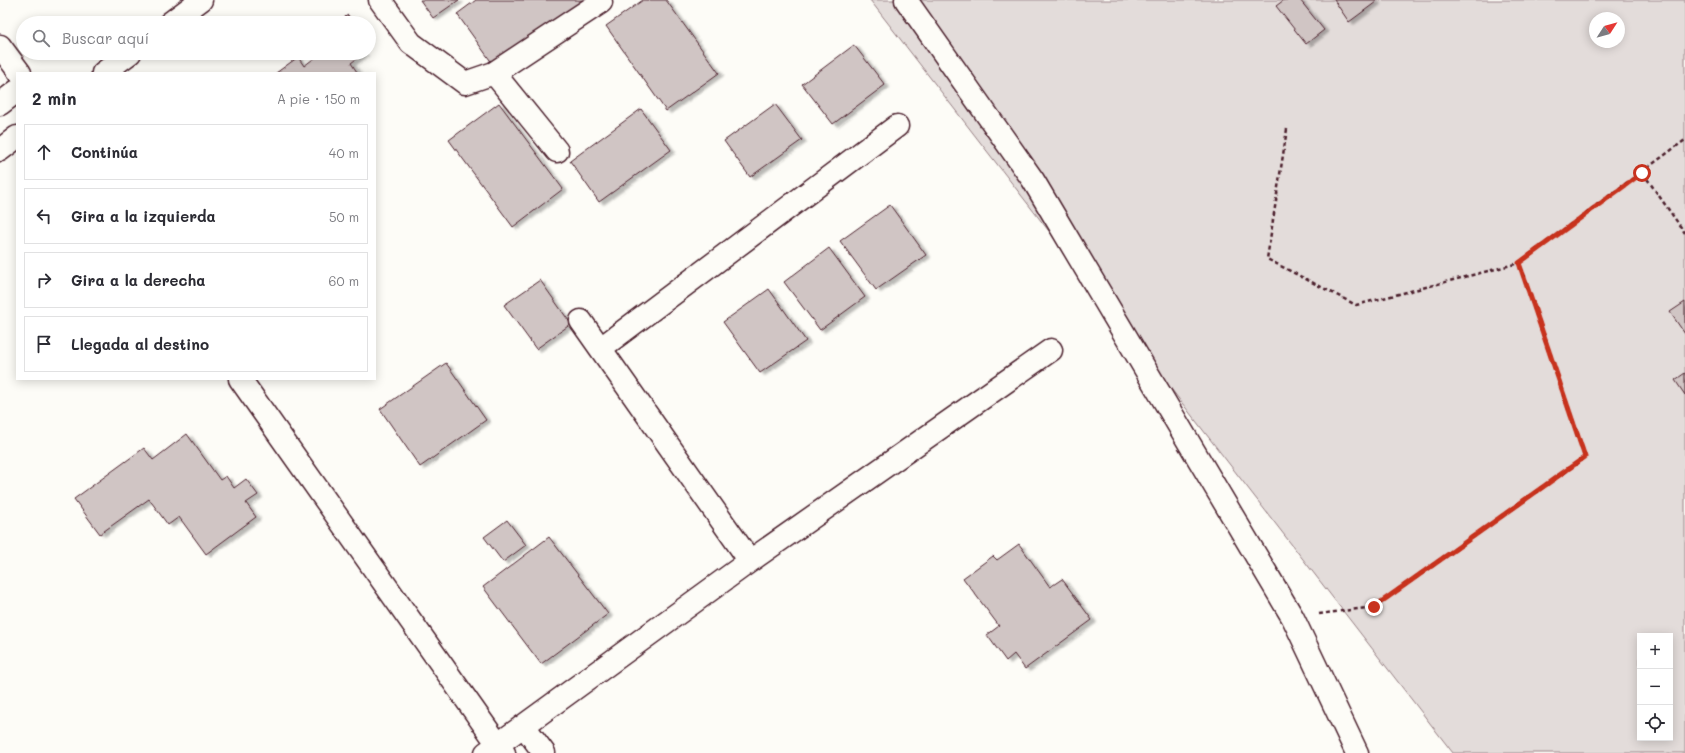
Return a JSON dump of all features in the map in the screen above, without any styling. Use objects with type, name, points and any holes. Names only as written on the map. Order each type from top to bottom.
[{"type":"street","points":[[179,16],[201,0]]},
{"type":"street","points":[[380,0],[411,43],[465,83],[494,73],[601,2]]},
{"type":"street","points":[[906,0],[1033,180],[1293,618],[1357,753]]},
{"type":"street","points":[[0,46],[19,72]]},
{"type":"street","points":[[104,72],[121,60]]},
{"type":"street","points":[[494,73],[557,151]]},
{"type":"street","points":[[0,104],[16,92]]},
{"type":"street","points":[[600,348],[897,126]]},
{"type":"street","points":[[0,150],[16,138]]},
{"type":"street","points":[[581,321],[750,561]]},
{"type":"street","points":[[241,380],[496,750],[524,726],[750,561],[1051,350]]},
{"type":"street","points":[[524,726],[544,753]]},
{"type":"path","points":[[1287,129],[1267,259],[1356,305],[1519,263],[1685,140]]},
{"type":"path","points":[[1642,173],[1685,233]]},
{"type":"path","points":[[1293,618],[1374,607],[1585,457],[1519,263]]},
{"type":"shaded area","points":[[870,0],[1685,0],[1685,753],[1453,753]]},
{"type":"building","points":[[420,0],[459,0],[433,18]]},
{"type":"building","points":[[476,0],[588,0],[495,67],[457,14]]},
{"type":"building","points":[[643,0],[666,0],[719,73],[666,111],[606,26]]},
{"type":"building","points":[[1284,0],[1300,0],[1324,30],[1306,44],[1276,6]]},
{"type":"building","points":[[1334,0],[1375,0],[1376,2],[1349,22]]},
{"type":"building","points":[[854,45],[885,85],[833,124],[802,84]]},
{"type":"building","points":[[294,60],[300,60],[304,66],[312,60],[355,60],[351,63],[357,72],[277,72]]},
{"type":"building","points":[[499,103],[563,189],[513,227],[449,140]]},
{"type":"building","points":[[775,104],[802,140],[750,177],[724,141]]},
{"type":"building","points":[[641,109],[671,150],[599,202],[570,161]]},
{"type":"building","points":[[890,205],[926,255],[876,290],[840,241]]},
{"type":"building","points":[[829,248],[865,297],[820,330],[784,282]]},
{"type":"building","points":[[540,280],[571,324],[536,349],[504,305]]},
{"type":"building","points":[[769,289],[806,341],[760,373],[723,322]]},
{"type":"building","points":[[1685,302],[1685,334],[1670,312]]},
{"type":"building","points":[[446,363],[486,420],[420,467],[380,409]]},
{"type":"building","points":[[1685,373],[1685,395],[1675,380]]},
{"type":"building","points":[[187,434],[220,480],[226,476],[234,488],[246,479],[258,495],[246,503],[256,517],[206,554],[179,517],[168,525],[149,499],[100,534],[74,499],[144,448],[153,460]]},
{"type":"building","points":[[507,520],[526,545],[503,562],[484,537]]},
{"type":"building","points":[[549,537],[608,614],[541,664],[483,587]]},
{"type":"building","points":[[1019,544],[1050,587],[1062,579],[1092,620],[1025,669],[1014,654],[1006,661],[987,635],[999,626],[963,578],[993,556],[997,560]]},
{"type":"route","points":[[1374,607],[1585,457],[1519,263],[1642,173]]}]
